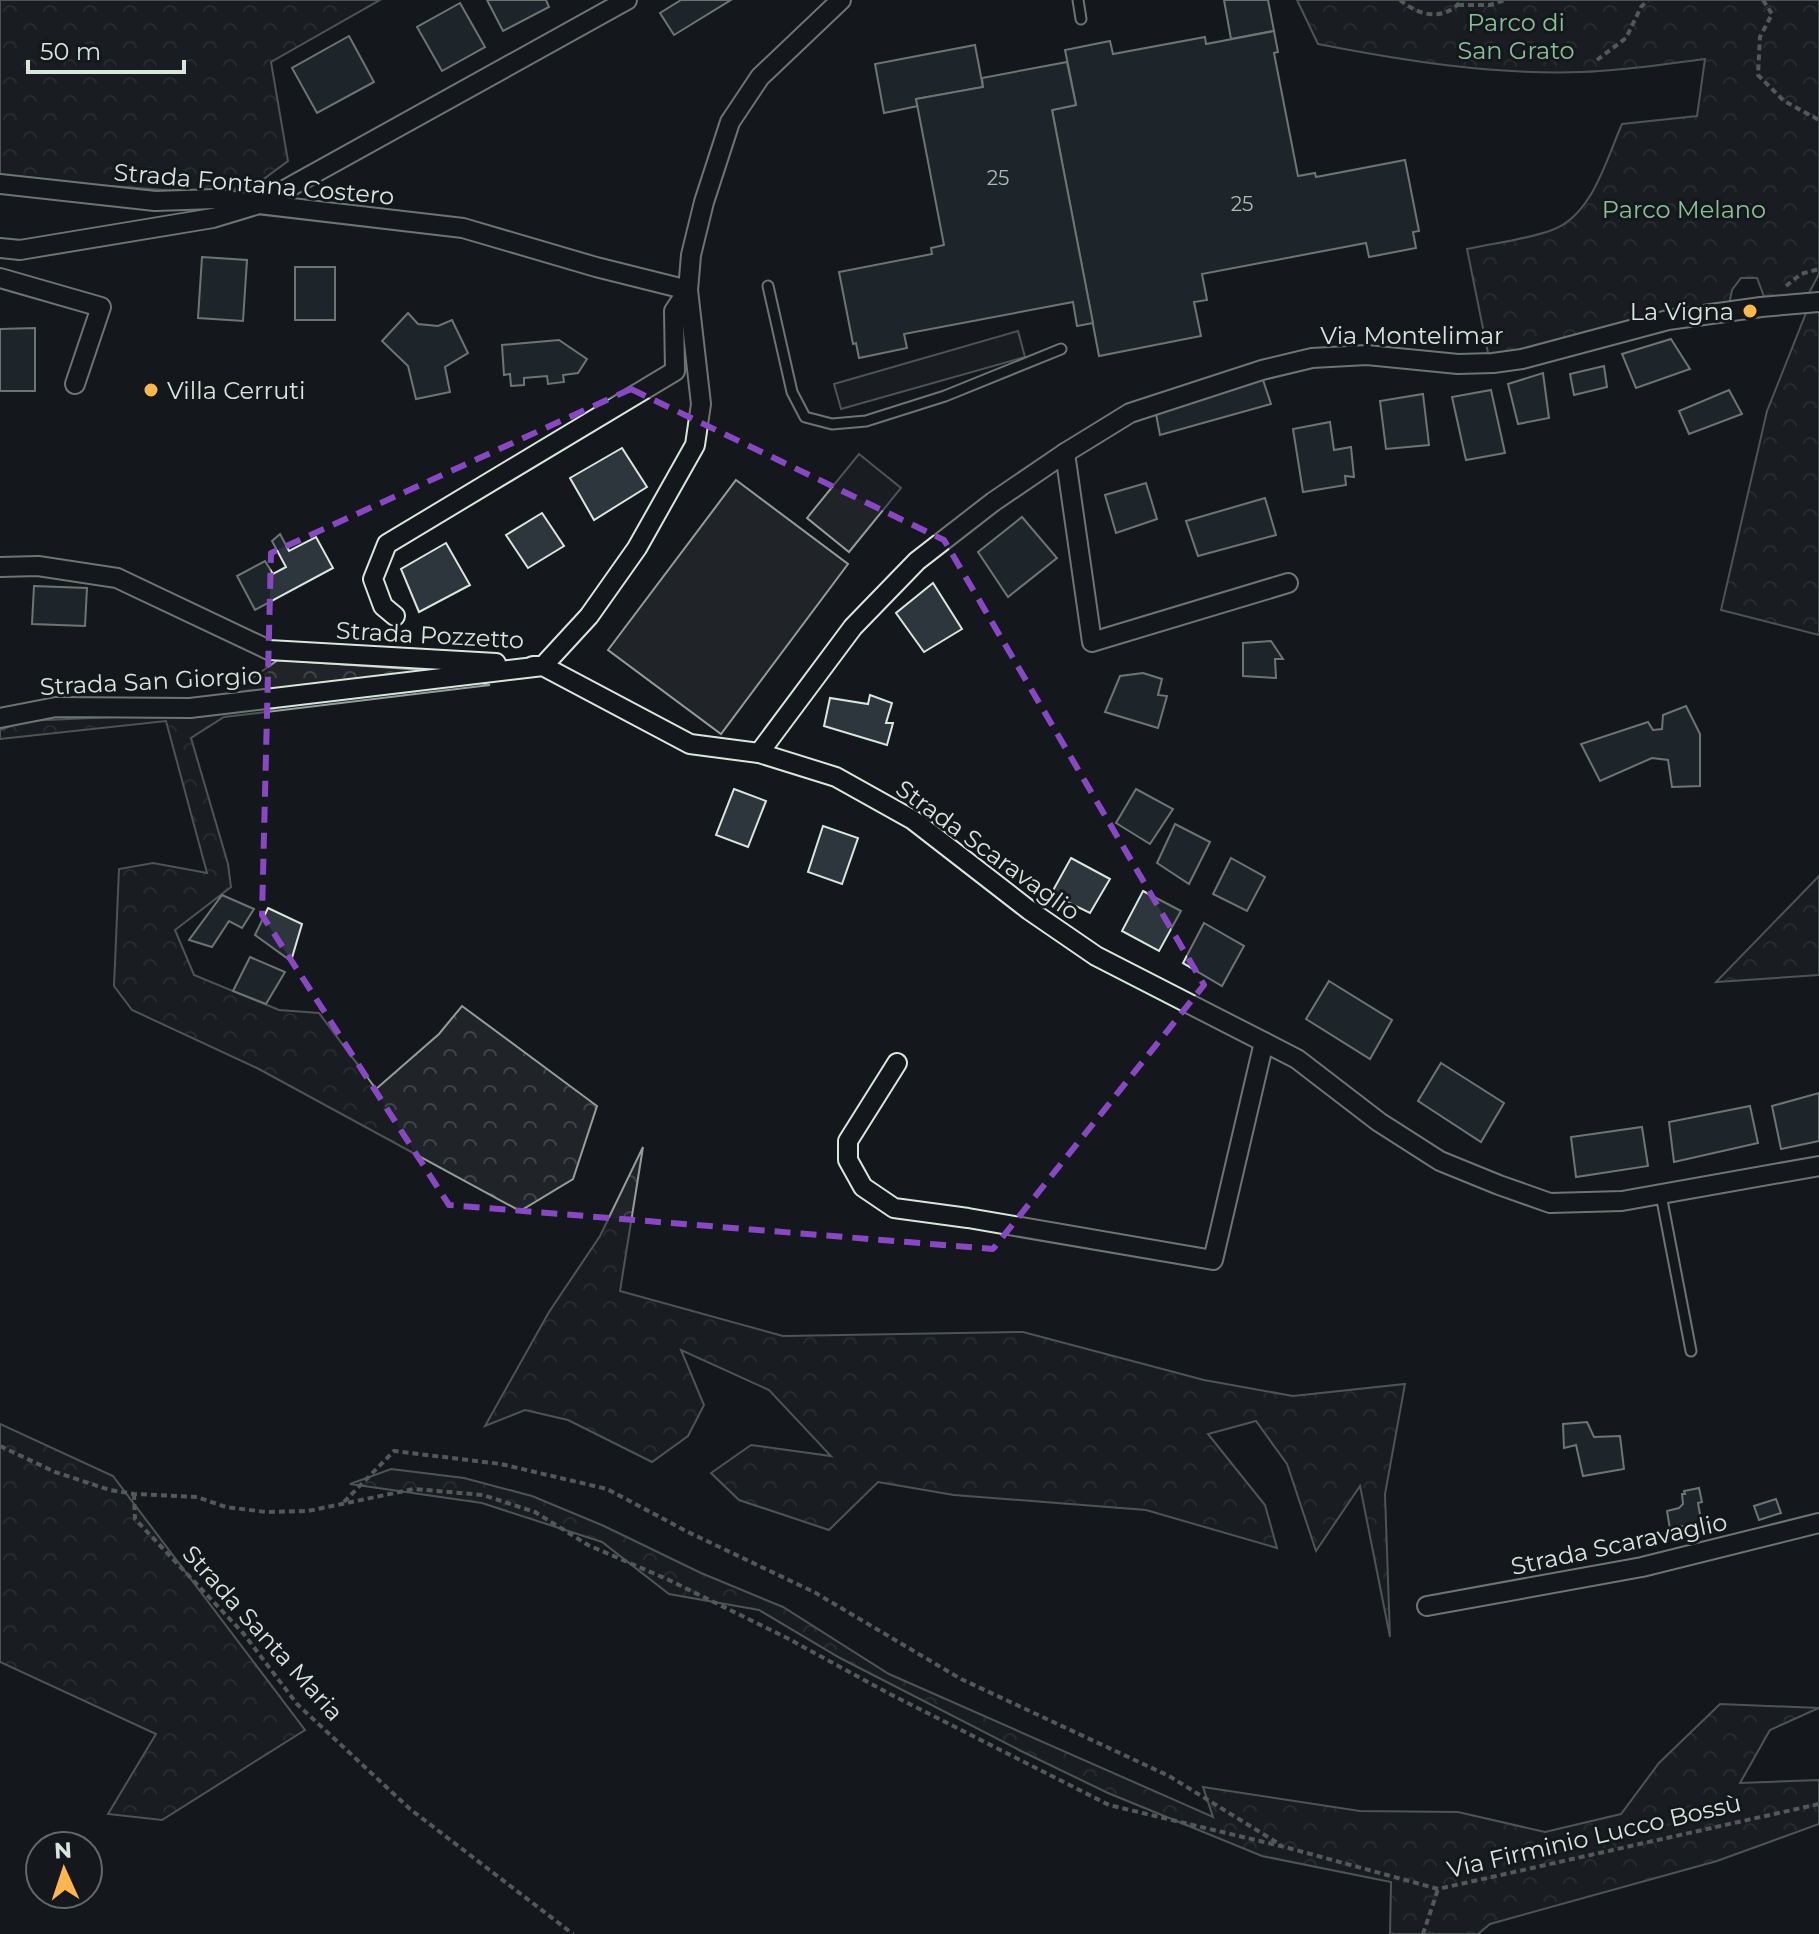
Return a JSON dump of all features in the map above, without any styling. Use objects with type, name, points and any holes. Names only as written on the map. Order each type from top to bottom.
[{"type":"street","points":[[0,248],[20,250],[213,218],[259,204],[627,0]]},
{"type":"street","name":"Strada Pozzetto","points":[[0,567],[38,566],[117,578],[269,650],[543,666],[589,616],[637,548],[695,445],[701,404],[688,290],[691,255],[704,202],[730,122],[760,77],[841,0]]},
{"type":"street","name":"Strada Fontana Costero","points":[[0,184],[155,201],[215,199],[463,228],[688,290]]},
{"type":"street","points":[[0,278],[101,307],[75,384]]},
{"type":"street","name":"Strada Pozzetto","points":[[395,616],[383,606],[373,579],[387,544],[675,371],[674,311],[688,290]]},
{"type":"street","name":"Via Montelimar","points":[[759,753],[853,627],[917,561],[993,502],[1130,413],[1262,370],[1312,358],[1367,355],[1458,364],[1493,363],[1522,359],[1668,320],[1819,302]]},
{"type":"street","points":[[1065,453],[1092,642],[1288,583]]},
{"type":"street","name":"Strada San Giorgio","points":[[0,718],[56,707],[190,708],[543,666]]},
{"type":"street","name":"Strada Scaravaglio","points":[[543,666],[690,744],[759,753],[836,777],[913,820],[1029,910],[1096,956],[1297,1059],[1379,1122],[1440,1161],[1499,1185],[1550,1203],[1622,1201],[1819,1166]]},
{"type":"street","points":[[897,1063],[848,1141],[848,1160],[863,1187],[894,1208],[1213,1260],[1264,1042]]},
{"type":"street","name":"Strada Scaravaglio","points":[[1427,1606],[1642,1567],[1819,1523]]},
{"type":"lane","points":[[1078,0],[1081,19]]},
{"type":"lane","points":[[768,286],[792,392],[805,417],[832,424],[866,421],[945,396],[1061,349]]},
{"type":"lane","points":[[1661,1195],[1691,1351]]},
{"type":"path","points":[[1400,0],[1413,11],[1436,16],[1462,0]]},
{"type":"path","points":[[1458,5],[1490,5],[1505,0]]},
{"type":"path","points":[[1597,60],[1626,38],[1641,7],[1648,0]]},
{"type":"path","points":[[1763,0],[1772,14],[1760,37],[1758,75],[1784,101],[1819,120]]},
{"type":"path","points":[[0,1446],[55,1472],[110,1490],[197,1497],[226,1507],[266,1512],[308,1511],[414,1489],[483,1495],[535,1512],[588,1545],[669,1580],[787,1638],[1109,1805],[1285,1847]]},
{"type":"path","points":[[343,1504],[394,1451],[501,1464],[607,1489],[688,1532],[814,1592],[961,1679],[1169,1776],[1285,1847]]},
{"type":"path","name":"Strada Santa Maria","points":[[134,1494],[135,1519],[243,1633],[297,1704],[410,1809],[573,1934]]},
{"type":"path","name":"Via Firminio Lucco Bossù","points":[[1285,1847],[1438,1889],[1819,1804]]},
{"type":"path","points":[[1423,1934],[1438,1889]]},
{"type":"highlighted area","points":[[631,389],[944,540],[1204,985],[993,1249],[449,1205],[262,915],[271,553]]},
{"type":"green space","points":[[0,0],[380,0],[271,62],[288,161],[253,187],[219,191],[0,178]]},
{"type":"green space","name":"Parco Melano","points":[[1297,0],[1819,0],[1819,274],[1809,293],[1765,299],[1757,278],[1741,278],[1732,290],[1729,305],[1490,363],[1467,249],[1531,236],[1566,223],[1588,200],[1622,124],[1697,116],[1705,59],[1582,72],[1482,69],[1416,61],[1318,44]]},
{"type":"green space","points":[[1819,310],[1819,635],[1721,610],[1767,411],[1806,313]]},
{"type":"green space","points":[[1018,331],[1025,357],[841,409],[834,384]]},
{"type":"green space","points":[[859,454],[901,488],[849,552],[807,518]]},
{"type":"green space","points":[[736,480],[848,564],[721,734],[608,650]]},
{"type":"green space","points":[[278,660],[424,670],[490,685],[224,717],[191,738],[228,864],[231,887],[175,930],[194,975],[279,1010],[319,1013],[376,1089],[439,1034],[462,1006],[597,1106],[573,1179],[520,1211],[257,1068],[132,1010],[114,986],[119,869],[153,863],[207,873],[166,721],[0,739],[0,730],[24,721],[202,713]]},
{"type":"green space","points":[[1819,876],[1819,975],[1716,982]]},
{"type":"green space","points":[[643,1147],[620,1291],[783,1336],[1023,1332],[1204,1380],[1293,1396],[1405,1384],[1385,1494],[1390,1637],[1360,1486],[1316,1551],[1287,1464],[1256,1421],[1208,1434],[1265,1505],[1277,1548],[1146,1510],[954,1495],[878,1482],[829,1530],[739,1500],[711,1473],[751,1445],[831,1456],[769,1390],[681,1350],[704,1405],[688,1436],[652,1462],[568,1420],[525,1410],[485,1426],[549,1312],[600,1236]]},
{"type":"green space","points":[[0,1424],[113,1476],[305,1730],[162,1820],[108,1814],[156,1734],[0,1662]]},
{"type":"green space","points":[[391,1469],[464,1478],[532,1496],[604,1526],[701,1573],[783,1607],[889,1674],[1213,1817],[1203,1787],[1360,1811],[1458,1812],[1545,1832],[1621,1814],[1659,1763],[1720,1704],[1819,1708],[1770,1730],[1740,1783],[1819,1780],[1819,1824],[1717,1861],[1490,1924],[1478,1934],[1390,1934],[1391,1882],[1262,1856],[1108,1793],[840,1658],[759,1610],[669,1594],[602,1542],[482,1503],[350,1484]]},
{"type":"building","points":[[487,0],[546,0],[549,7],[503,31]]},
{"type":"building","points":[[681,0],[731,0],[674,35],[660,13]]},
{"type":"building","points":[[1224,0],[1268,0],[1274,31],[1231,39]]},
{"type":"building","points":[[460,3],[485,47],[442,71],[417,27]]},
{"type":"building","points":[[1274,31],[1278,52],[1274,53],[1298,176],[1315,173],[1316,177],[1405,160],[1419,231],[1413,232],[1416,248],[1369,257],[1366,243],[1202,274],[1207,300],[1194,302],[1201,336],[1099,356],[1052,110],[1076,105],[1065,50],[1110,41],[1113,54],[1205,37],[1206,44]]},
{"type":"building","points":[[349,36],[374,82],[317,113],[292,68]]},
{"type":"building","points":[[975,45],[983,87],[916,99],[918,106],[884,113],[875,64]]},
{"type":"building","points":[[1067,62],[1076,105],[1052,110],[1093,323],[1077,326],[1073,302],[904,334],[907,348],[859,358],[856,343],[853,344],[839,272],[932,254],[931,248],[944,245],[916,99],[983,87],[982,78]]},
{"type":"building","points":[[202,257],[247,260],[243,321],[198,318]]},
{"type":"building","points":[[295,267],[335,267],[335,320],[295,320]]},
{"type":"building","points":[[408,313],[418,324],[438,326],[452,320],[468,353],[445,367],[450,392],[416,399],[408,366],[382,341]]},
{"type":"building","points":[[35,328],[35,391],[0,391],[0,329]]},
{"type":"building","points":[[1671,339],[1690,369],[1636,388],[1622,354]]},
{"type":"building","points":[[559,340],[587,359],[578,373],[563,375],[564,382],[548,384],[547,376],[524,378],[524,385],[511,386],[510,374],[504,375],[502,345]]},
{"type":"building","points":[[1604,366],[1607,387],[1574,395],[1570,374]]},
{"type":"building","points":[[1543,373],[1549,418],[1518,424],[1508,384]]},
{"type":"building","points":[[1262,377],[1271,404],[1160,435],[1156,414]]},
{"type":"building","points":[[1491,390],[1505,453],[1466,460],[1452,397]]},
{"type":"building","points":[[1729,390],[1742,414],[1689,434],[1679,411]]},
{"type":"building","points":[[1423,394],[1429,445],[1386,449],[1380,401]]},
{"type":"building","points":[[1330,422],[1334,450],[1351,447],[1354,477],[1345,476],[1346,485],[1303,492],[1293,429]]},
{"type":"building","points":[[622,448],[647,487],[594,520],[570,478]]},
{"type":"building","points":[[1146,483],[1157,519],[1116,533],[1105,495]]},
{"type":"building","points":[[1265,498],[1276,535],[1198,556],[1186,521]]},
{"type":"building","points":[[542,513],[564,546],[528,568],[506,535]]},
{"type":"building","points":[[1022,517],[1057,558],[1008,597],[978,552]]},
{"type":"building","points":[[280,534],[289,551],[316,537],[333,568],[255,610],[237,576],[265,561],[273,574],[286,567],[272,541]]},
{"type":"building","points":[[446,543],[470,585],[419,612],[401,569]]},
{"type":"building","points":[[933,583],[962,629],[924,652],[896,613]]},
{"type":"building","points":[[34,586],[87,588],[85,626],[32,624]]},
{"type":"building","points":[[1271,641],[1283,659],[1275,659],[1276,678],[1243,676],[1243,643]]},
{"type":"building","points":[[1143,673],[1162,679],[1158,695],[1167,696],[1158,728],[1105,712],[1120,676]]},
{"type":"building","points":[[870,695],[892,703],[886,723],[893,723],[887,745],[824,726],[830,698],[868,704]]},
{"type":"building","points":[[1686,706],[1700,734],[1700,786],[1672,787],[1668,760],[1652,758],[1600,781],[1581,744],[1648,722],[1653,730],[1662,729],[1663,715]]},
{"type":"building","points":[[734,789],[766,801],[748,847],[716,835]]},
{"type":"building","points":[[1136,789],[1173,809],[1150,844],[1116,823]]},
{"type":"building","points":[[1175,824],[1210,842],[1189,884],[1157,863]]},
{"type":"building","points":[[823,826],[858,838],[842,884],[808,872]]},
{"type":"building","points":[[1071,858],[1110,879],[1090,913],[1051,894]]},
{"type":"building","points":[[1231,858],[1265,877],[1247,911],[1213,894]]},
{"type":"building","points":[[1143,891],[1181,911],[1159,951],[1122,931]]},
{"type":"building","points":[[222,895],[254,909],[242,928],[229,921],[212,947],[189,940]]},
{"type":"building","points":[[268,908],[302,924],[291,961],[255,935]]},
{"type":"building","points":[[1204,923],[1244,946],[1222,986],[1183,963]]},
{"type":"building","points":[[250,957],[285,972],[266,1004],[233,991]]},
{"type":"building","points":[[1329,981],[1392,1020],[1370,1059],[1306,1019]]},
{"type":"building","points":[[1441,1063],[1504,1103],[1481,1142],[1418,1101]]},
{"type":"building","points":[[1819,1093],[1819,1141],[1781,1149],[1772,1106]]},
{"type":"building","points":[[1750,1106],[1758,1143],[1674,1162],[1669,1122]]},
{"type":"building","points":[[1642,1127],[1648,1166],[1576,1177],[1571,1137]]},
{"type":"building","points":[[1587,1422],[1594,1437],[1620,1436],[1624,1469],[1583,1476],[1576,1445],[1564,1448],[1563,1424]]},
{"type":"building","points":[[1699,1488],[1703,1531],[1692,1537],[1685,1534],[1684,1526],[1670,1529],[1667,1511],[1683,1504],[1684,1491]]},
{"type":"building","points":[[1776,1499],[1781,1513],[1759,1520],[1754,1506]]},
{"type":"place","name":"La Vigna","points":[[1750,311]]},
{"type":"place","name":"Villa Cerruti","points":[[151,390]]},
{"type":"park label","name":"Parco di San Grato","points":[[1516,36]]}]
